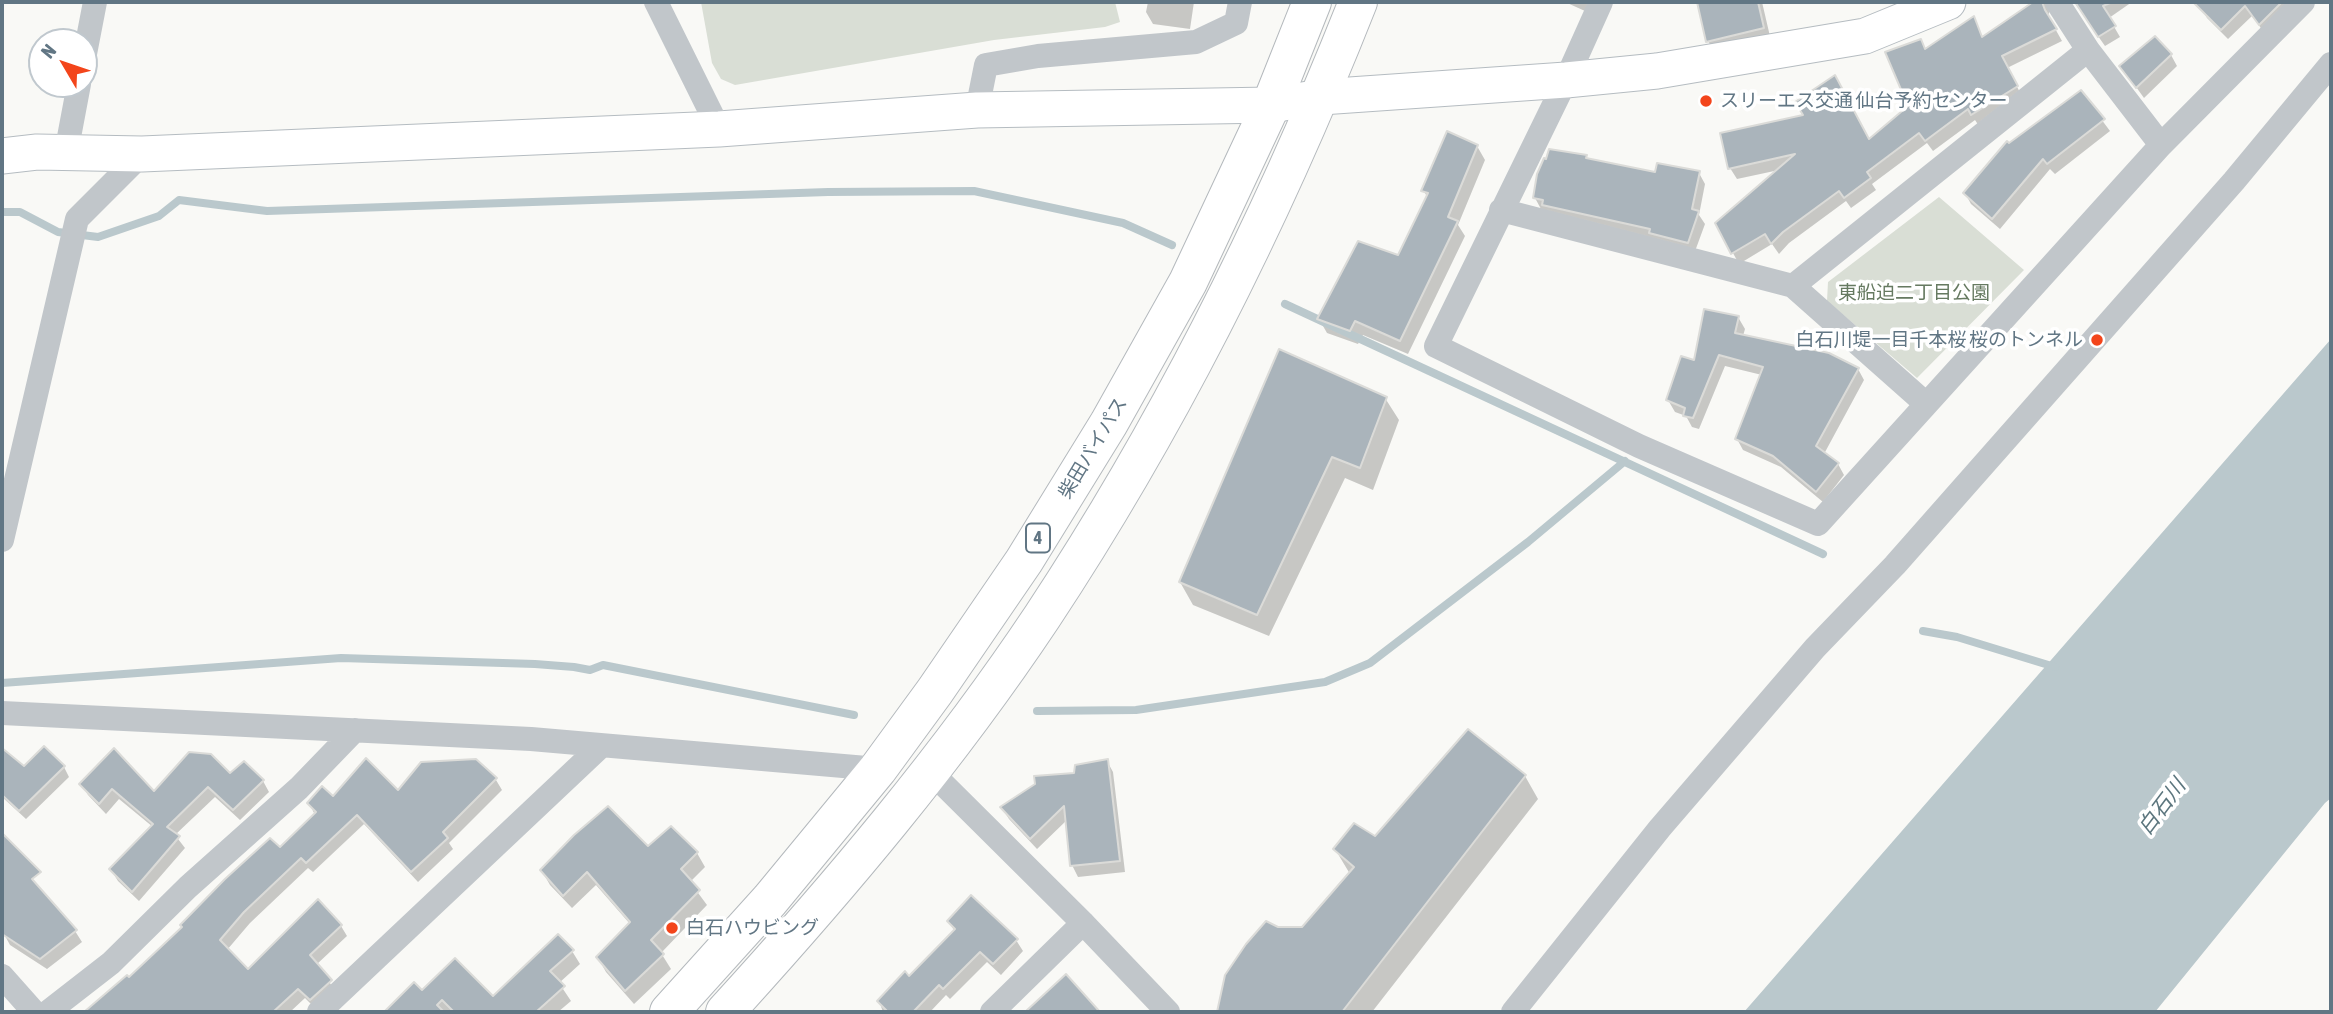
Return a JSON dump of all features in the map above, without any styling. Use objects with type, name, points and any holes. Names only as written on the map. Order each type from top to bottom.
[{"type":"highway","name":"柴田バイパス","points":[[669,1012],[770,900],[878,769],[1024,561],[1109,423],[1188,282],[1271,105],[1312,2]]},
{"type":"highway","name":"4","points":[[725,1012],[851,870],[971,717],[1041,618],[1149,443],[1198,353],[1321,97],[1358,2]]},
{"type":"street","points":[[90,28],[95,2]]},
{"type":"street","points":[[656,2],[719,129]]},
{"type":"street","points":[[977,110],[986,65],[1038,56],[1196,42],[1236,23],[1240,2]]},
{"type":"street","points":[[1601,2],[1566,80],[1436,346],[1639,446],[1818,524],[1925,402],[2161,145],[2303,2]]},
{"type":"street","points":[[2,156],[37,152],[142,154],[719,129],[977,110],[1271,105],[1321,97],[1657,71],[1864,36],[1948,2]]},
{"type":"street","points":[[2057,2],[2088,50],[2161,145]]},
{"type":"street","points":[[1793,286],[2088,50]]},
{"type":"street","points":[[1513,1012],[1705,775],[1815,648],[1895,565],[2234,181],[2331,64]]},
{"type":"street","points":[[66,153],[76,98]]},
{"type":"street","points":[[2,540],[77,219],[142,154]]},
{"type":"street","points":[[1501,210],[1793,286],[1925,402]]},
{"type":"street","points":[[2,713],[531,739],[878,769]]},
{"type":"street","points":[[48,1012],[111,962],[188,887],[299,788],[355,730]]},
{"type":"street","points":[[320,1012],[601,746]]},
{"type":"street","points":[[929,770],[1168,1012]]},
{"type":"street","points":[[992,1012],[1083,923]]},
{"type":"street","points":[[2,976],[34,1012]]},
{"type":"green space","points":[[701,2],[1115,2],[1120,22],[1105,27],[994,40],[735,85],[721,79],[712,63]]},
{"type":"green space","name":"東船迫二丁目公園","points":[[1939,197],[2024,270],[1917,378],[1827,301],[1828,282]]},
{"type":"water","name":"白石川","points":[[2331,339],[2331,798],[2155,1012],[1744,1012]]},
{"type":"building","points":[[1697,2],[1758,2],[1764,28],[1706,42]]},
{"type":"building","points":[[2033,2],[2042,2],[2057,29],[2002,56],[2018,86],[1971,115],[1968,109],[1925,141],[1919,133],[1867,172],[1871,178],[1844,198],[1839,191],[1771,244],[1765,234],[1731,254],[1715,223],[1795,154],[1728,169],[1720,133],[1803,115],[1795,102],[1835,75],[1869,139],[1908,106],[1885,52],[1921,39],[1925,49],[1974,16],[1982,37]]},
{"type":"building","points":[[2075,2],[2112,2],[2103,6],[2116,26],[2098,37]]},
{"type":"building","points":[[2193,2],[2282,2],[2259,25],[2245,6],[2221,30]]},
{"type":"building","points":[[2155,36],[2172,54],[2136,88],[2119,66]]},
{"type":"building","points":[[2081,90],[2105,119],[2047,164],[2043,159],[1992,219],[1963,193],[2007,141],[2009,143]]},
{"type":"building","points":[[1447,131],[1478,145],[1448,217],[1458,221],[1400,341],[1355,321],[1350,331],[1317,319],[1358,241],[1398,255],[1428,193],[1421,191]]},
{"type":"building","points":[[1549,149],[1587,155],[1586,158],[1655,172],[1657,163],[1700,171],[1692,209],[1699,211],[1688,243],[1649,233],[1650,229],[1542,205],[1543,200],[1533,198],[1537,174]]},
{"type":"building","points":[[1704,309],[1739,316],[1735,333],[1829,353],[1859,368],[1816,446],[1839,463],[1816,492],[1773,456],[1735,439],[1763,367],[1719,355],[1693,418],[1683,416],[1685,408],[1666,400],[1681,356],[1694,360]]},
{"type":"building","points":[[1279,349],[1387,397],[1360,468],[1332,457],[1257,615],[1179,582]]},
{"type":"building","points":[[1468,729],[1526,775],[1342,1012],[1217,1012],[1225,975],[1266,921],[1278,927],[1302,927],[1354,867],[1333,849],[1354,823],[1375,836]]},
{"type":"building","points":[[44,746],[65,766],[19,811],[2,795],[2,748],[24,766]]},
{"type":"building","points":[[114,748],[154,791],[189,752],[211,754],[230,773],[244,761],[264,780],[233,810],[208,787],[167,827],[180,836],[132,892],[109,869],[153,824],[112,789],[99,804],[79,784]]},
{"type":"building","points":[[366,758],[398,790],[421,762],[476,759],[497,778],[443,832],[448,838],[411,872],[357,815],[306,863],[301,858],[244,912],[220,940],[248,969],[318,899],[342,925],[310,955],[332,980],[310,1000],[298,989],[273,1012],[84,1012],[127,975],[129,977],[182,927],[180,925],[225,879],[270,838],[280,847],[316,812],[307,803],[322,786],[333,796]]},
{"type":"building","points":[[1108,759],[1120,861],[1070,866],[1064,806],[1030,839],[1000,807],[1035,784],[1034,776],[1074,773],[1075,765]]},
{"type":"building","points":[[608,806],[648,846],[671,826],[698,852],[681,869],[700,890],[651,940],[664,954],[625,991],[596,957],[630,922],[587,872],[563,896],[540,870],[574,835]]},
{"type":"building","points":[[2,833],[41,872],[32,879],[77,930],[40,959],[2,934]]},
{"type":"building","points":[[971,895],[1018,939],[993,964],[980,952],[943,989],[939,985],[913,1012],[888,1012],[877,1001],[905,971],[909,976],[955,929],[947,921]]},
{"type":"building","points":[[558,934],[574,950],[550,971],[565,986],[536,1012],[454,1012],[442,1000],[437,1005],[444,1012],[384,1012],[414,982],[422,990],[455,958],[493,996]]},
{"type":"building","points":[[1066,974],[1100,1012],[1025,1012]]},
{"type":"waterway","points":[[2,212],[20,212],[58,232],[98,237],[159,216],[179,200],[267,211],[828,192],[974,191],[1123,223],[1172,245]]},
{"type":"waterway","points":[[1285,304],[1823,554]]},
{"type":"waterway","points":[[1037,711],[1136,710],[1325,682],[1370,663],[1528,542],[1625,461]]},
{"type":"waterway","points":[[1923,631],[1957,637],[2055,667]]},
{"type":"waterway","points":[[2,683],[341,658],[535,664],[590,670],[603,665],[854,715]]},
{"type":"place","name":"スリーエス交通 仙台予約センター","points":[[1706,101]]},
{"type":"place","name":"白石川堤一目千本桜 桜のトンネル","points":[[2097,340]]},
{"type":"place","name":"白石ハウビング","points":[[672,928]]}]
